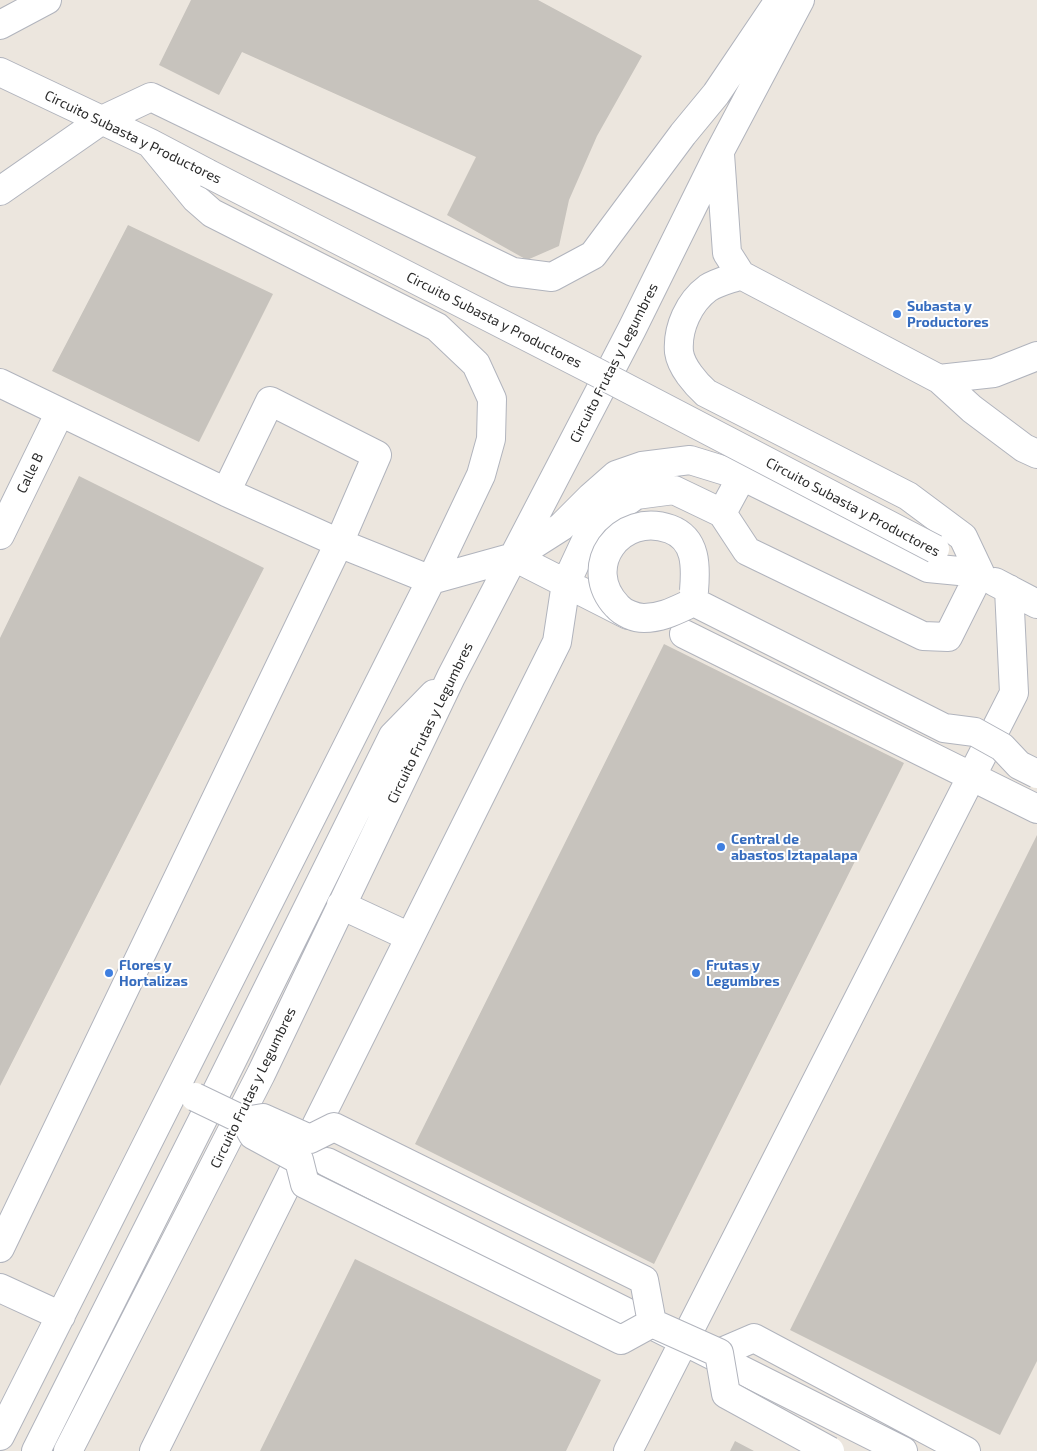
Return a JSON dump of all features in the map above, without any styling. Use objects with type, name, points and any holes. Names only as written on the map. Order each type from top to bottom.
[{"type":"street","points":[[0,25],[47,0]]},
{"type":"street","points":[[0,190],[102,120],[151,97],[513,272],[552,277],[593,255],[683,134],[716,94],[776,5],[782,0]]},
{"type":"street","name":"Circuito Frutas y Legumbres","points":[[68,1451],[225,1146],[451,677],[632,329],[720,151],[800,0]]},
{"type":"street","name":"Circuito Subasta y Productores","points":[[0,72],[150,143],[587,368],[1037,604]]},
{"type":"street","points":[[0,1436],[432,580],[481,475],[491,439],[492,399],[476,364],[437,326],[212,213],[196,199],[150,143]]},
{"type":"street","points":[[720,151],[723,218],[727,253],[740,275],[939,379],[972,409],[1024,448],[1037,454]]},
{"type":"street","points":[[740,275],[709,287],[690,306],[681,328],[679,353],[692,379],[706,393],[908,496],[962,537],[980,573]]},
{"type":"street","points":[[939,379],[994,373],[1037,356]]},
{"type":"street","points":[[0,383],[226,492],[339,543],[432,580],[514,557],[561,527],[591,496],[616,475],[642,466],[690,460],[742,476],[928,568],[980,573]]},
{"type":"street","points":[[0,1248],[339,543],[377,456],[270,401],[226,492]]},
{"type":"street","name":"Calle B","points":[[0,535],[60,412]]},
{"type":"street","points":[[722,513],[742,476]]},
{"type":"street","points":[[154,1451],[557,642],[566,583],[587,538],[611,513],[636,495],[674,490],[722,513],[747,552],[923,636],[948,637],[980,573]]},
{"type":"street","points":[[514,557],[639,621],[656,624],[672,620],[683,614],[694,591],[696,566],[692,548],[684,538],[673,530],[647,525],[634,528],[617,539],[606,553],[602,572],[603,586],[622,611],[642,618],[661,616],[694,602],[944,728],[975,732],[1002,747],[1019,765],[1037,774]]},
{"type":"street","points":[[628,1451],[972,777],[1026,688],[1009,590]]},
{"type":"street","points":[[684,634],[1037,809]]},
{"type":"street","points":[[36,1451],[202,1101],[385,733],[451,677]]},
{"type":"street","points":[[382,679],[385,693],[385,733]]},
{"type":"street","points":[[341,906],[410,937]]},
{"type":"street","points":[[202,1101],[245,1121],[263,1118],[310,1139],[334,1127],[644,1280],[652,1323]]},
{"type":"street","points":[[18,1451],[202,1101]]},
{"type":"street","points":[[245,1121],[253,1135],[299,1160],[305,1184],[621,1340],[652,1323]]},
{"type":"street","points":[[327,1162],[904,1451]]},
{"type":"street","points":[[0,1288],[61,1316]]},
{"type":"street","points":[[652,1323],[719,1353],[754,1338],[966,1451]]},
{"type":"street","points":[[719,1353],[726,1394],[830,1451]]},
{"type":"building","points":[[191,0],[538,0],[642,56],[597,136],[569,200],[559,246],[527,260],[447,215],[476,157],[242,52],[219,95],[159,65]]},
{"type":"building","points":[[128,225],[273,294],[199,442],[52,371]]},
{"type":"building","points":[[79,476],[264,568],[0,1086],[0,638]]},
{"type":"building","points":[[664,644],[904,763],[654,1264],[415,1144]]},
{"type":"building","points":[[1037,835],[1037,1361],[1000,1435],[790,1330]]},
{"type":"building","points":[[355,1259],[601,1380],[566,1451],[260,1451]]},
{"type":"building","points":[[735,1441],[754,1451],[730,1451]]},
{"type":"place","name":"Subasta y Productores","points":[[897,314]]},
{"type":"place","name":"Central de abastos Iztapalapa","points":[[721,847]]},
{"type":"place","name":"Flores y Hortalizas","points":[[109,973]]},
{"type":"place","name":"Frutas y Legumbres","points":[[696,973]]}]
